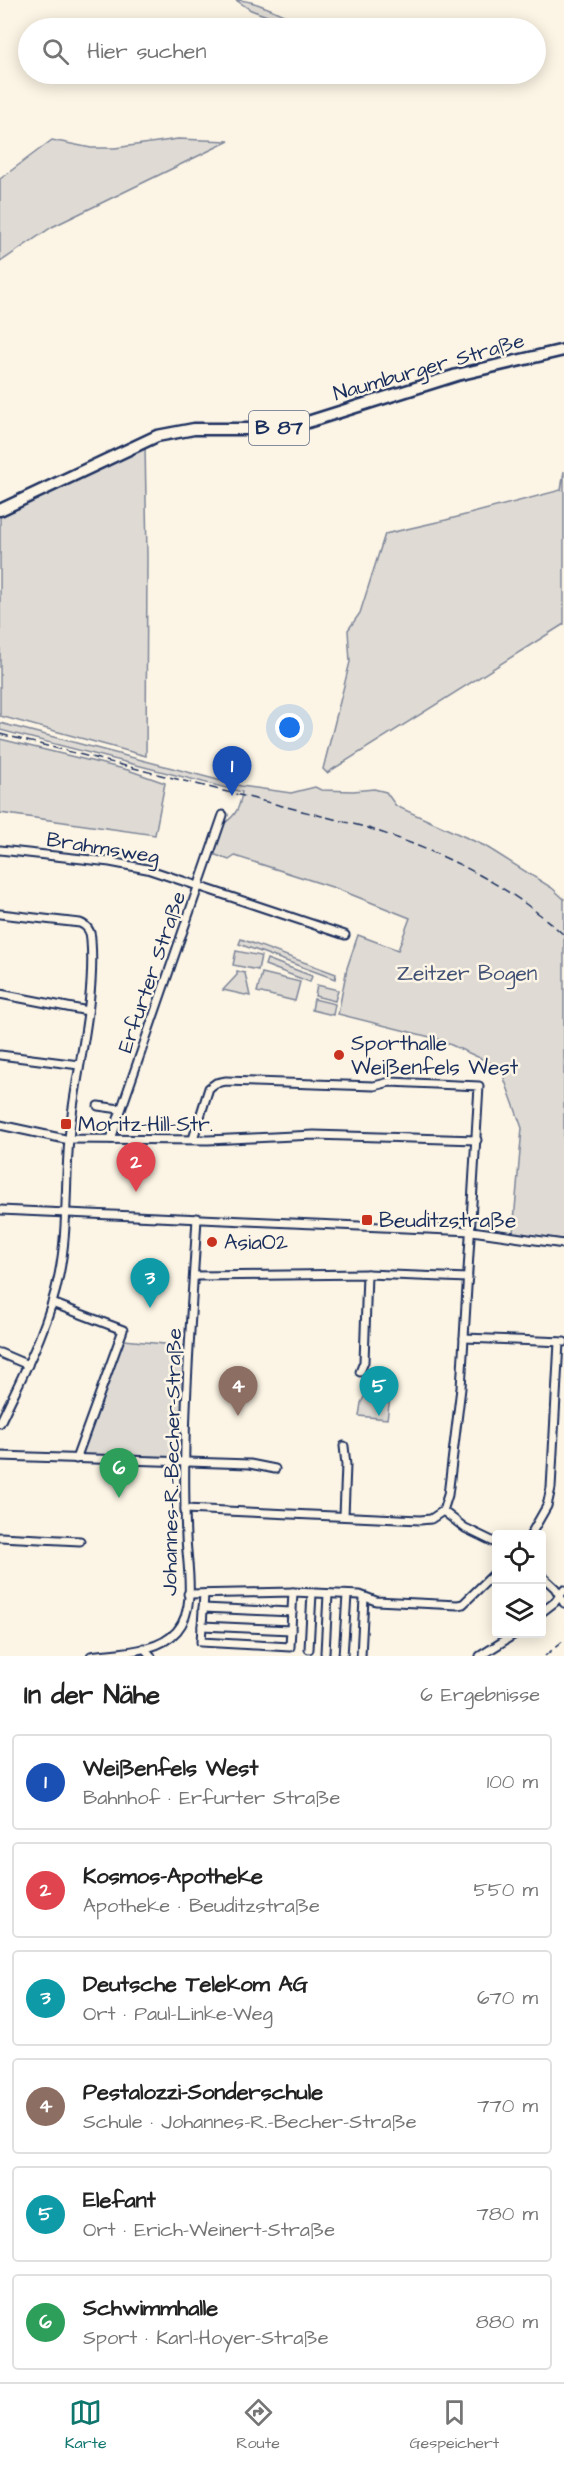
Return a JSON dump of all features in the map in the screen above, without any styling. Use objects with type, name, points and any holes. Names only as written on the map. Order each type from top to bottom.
[{"type":"main road","name":"Naumburger Straße","points":[[0,510],[139,443],[166,433],[194,429],[268,429],[295,426],[457,375],[564,350]]},
{"type":"street","name":"Erfurter Straße","points":[[111,1139],[223,815]]},
{"type":"street","name":"Brahmsweg","points":[[0,850],[110,862],[149,870],[345,935]]},
{"type":"street","points":[[0,914],[80,922],[88,928],[92,952],[88,1011],[69,1139],[64,1247],[52,1303],[28,1365],[0,1423]]},
{"type":"street","points":[[0,994],[88,1011]]},
{"type":"street","points":[[0,1055],[79,1065]]},
{"type":"street","points":[[185,1509],[420,1520],[431,1519],[443,1511],[448,1495],[461,1388],[479,1086],[402,1082],[374,1086],[226,1081],[216,1083],[209,1089],[193,1139]]},
{"type":"street","points":[[98,1106],[120,1109]]},
{"type":"street","points":[[0,1125],[69,1139],[193,1139],[314,1135],[477,1140]]},
{"type":"street","points":[[0,1210],[472,1231],[564,1244]]},
{"type":"street","name":"Johannes-R.-Becher-Straße","points":[[144,1648],[164,1642],[177,1631],[185,1620],[188,1594],[186,1463],[196,1218]]},
{"type":"street","points":[[194,1276],[368,1274],[468,1278]]},
{"type":"street","points":[[360,1372],[364,1362],[368,1274]]},
{"type":"street","points":[[52,1303],[123,1330],[76,1459]]},
{"type":"street","points":[[464,1338],[561,1342],[551,1488],[547,1506],[533,1530]]},
{"type":"street","points":[[0,1353],[28,1365]]},
{"type":"street","points":[[344,1446],[346,1465],[344,1516]]},
{"type":"street","points":[[0,1456],[250,1464],[275,1469]]},
{"type":"street","points":[[443,1511],[465,1528],[492,1541]]},
{"type":"street","points":[[0,1537],[80,1541]]},
{"type":"street","points":[[188,1594],[293,1592],[347,1595],[376,1602],[458,1605],[463,1604],[492,1576]]},
{"type":"street","points":[[546,1579],[562,1592],[564,1603]]},
{"type":"street","points":[[204,1594],[201,1642],[290,1647],[293,1592]]},
{"type":"street","points":[[546,1608],[562,1592]]},
{"type":"street","points":[[309,1649],[312,1593]]},
{"type":"street","points":[[325,1653],[328,1594]]},
{"type":"street","points":[[343,1656],[347,1595]]},
{"type":"street","points":[[361,1656],[362,1597]]},
{"type":"street","points":[[203,1608],[292,1612]]},
{"type":"street","points":[[202,1626],[291,1630]]},
{"type":"street","points":[[480,1656],[509,1638]]},
{"type":"street","points":[[92,1656],[144,1648],[151,1656]]},
{"type":"green space","points":[[236,0],[256,4],[289,18],[272,18],[251,10]]},
{"type":"green space","points":[[178,139],[229,141],[52,227],[0,262],[0,179],[52,140],[91,148],[115,148]]},
{"type":"green space","points":[[145,445],[146,756],[0,716],[0,514]]},
{"type":"green space","points":[[564,471],[564,624],[327,773],[323,769],[350,662],[348,630],[360,613],[385,534],[561,490]]},
{"type":"green space","name":"Zeitzer Bogen","points":[[0,723],[241,786],[291,793],[315,787],[321,790],[374,789],[386,792],[396,806],[485,846],[552,888],[564,899],[564,1241],[541,1240],[513,1233],[522,1128],[500,1067],[438,1039],[338,1014],[347,968],[358,935],[398,950],[410,918],[335,888],[235,856],[229,860],[213,854],[223,824],[237,811],[242,792],[0,730]]},
{"type":"green space","points":[[0,739],[128,770],[165,783],[155,835],[0,813]]},
{"type":"green space","points":[[241,939],[336,974],[335,979],[239,944]]},
{"type":"green space","points":[[236,951],[261,956],[258,970],[233,965]]},
{"type":"green space","points":[[267,959],[312,976],[310,982],[265,965]]},
{"type":"green space","points":[[237,971],[245,973],[250,996],[223,990],[237,975]]},
{"type":"green space","points":[[262,973],[300,982],[295,1001],[257,992]]},
{"type":"green space","points":[[317,985],[338,990],[335,1001],[315,996]]},
{"type":"green space","points":[[314,999],[335,1004],[333,1015],[312,1010]]},
{"type":"green space","points":[[124,1340],[184,1346],[181,1459],[78,1455]]},
{"type":"green space","points":[[391,1391],[387,1419],[359,1416],[361,1403],[366,1393]]},
{"type":"railway","points":[[0,734],[365,827],[392,836],[445,858],[495,884],[519,899],[564,935]]},
{"type":"railway","points":[[545,1656],[564,1640]]},
{"type":"place","name":"Weißenfels West","points":[[232,796]]},
{"type":"place","name":"Sporthalle Weißenfels West","points":[[339,1055]]},
{"type":"place","name":"Moritz-Hill-Str.","points":[[66,1124]]},
{"type":"place","name":"Kosmos-Apotheke","points":[[136,1192]]},
{"type":"place","name":"Beuditzstraße","points":[[367,1220]]},
{"type":"place","name":"AsiaO2","points":[[212,1242]]},
{"type":"place","name":"Deutsche Telekom AG","points":[[150,1308]]},
{"type":"place","name":"Pestalozzi-Sonderschule","points":[[238,1416]]},
{"type":"place","name":"Elefant","points":[[379,1416]]},
{"type":"place","name":"Schwimmhalle","points":[[119,1498]]}]
